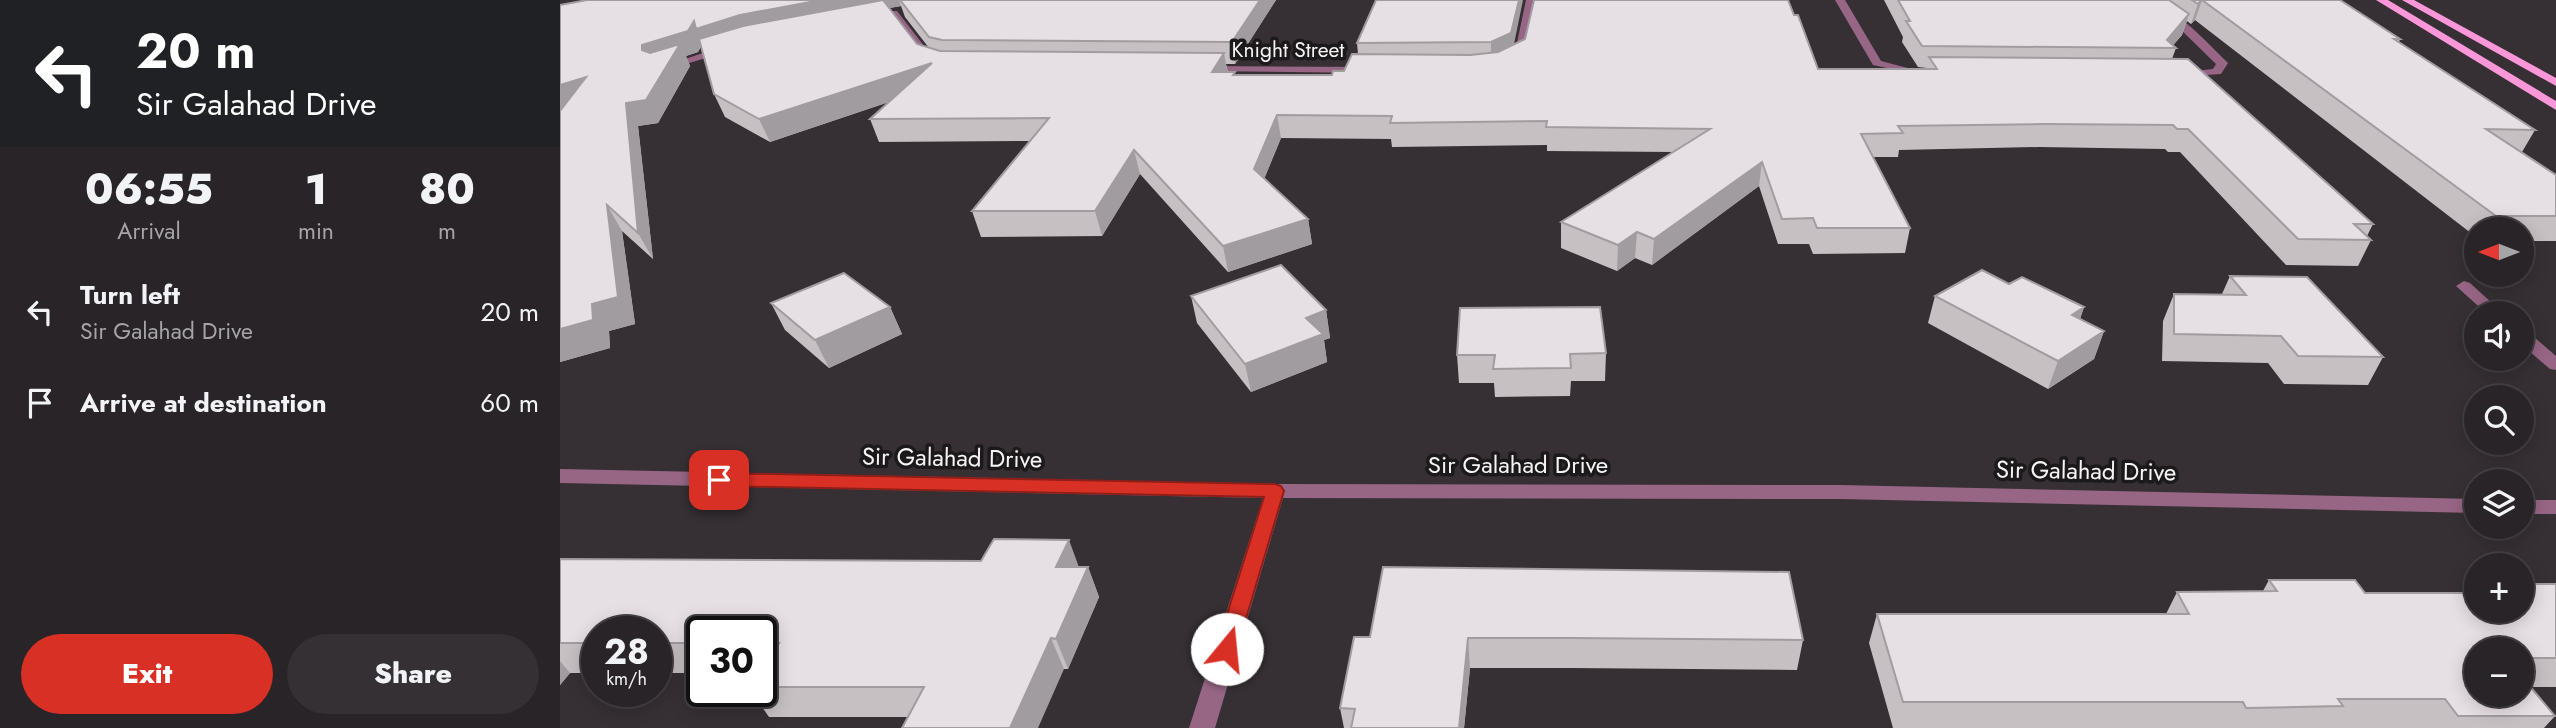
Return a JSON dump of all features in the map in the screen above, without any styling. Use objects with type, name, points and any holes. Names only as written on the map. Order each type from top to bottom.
[{"type":"main road","points":[[2381,0],[2556,106]]},
{"type":"main road","points":[[2407,0],[2556,83]]},
{"type":"street","points":[[1504,66],[1519,58],[1531,0]]},
{"type":"street","points":[[1840,0],[1877,63],[1907,73],[1934,73]]},
{"type":"street","points":[[2144,0],[2181,24],[2222,63],[2217,72],[2175,75]]},
{"type":"street","points":[[881,16],[907,11]]},
{"type":"street","points":[[893,13],[931,62],[939,64]]},
{"type":"street","points":[[660,69],[739,44]]},
{"type":"street","name":"Knight Street","points":[[1190,69],[1378,70]]},
{"type":"street","points":[[2465,287],[2481,301]]},
{"type":"street","points":[[2534,346],[2556,365]]},
{"type":"street","name":"Sir Galahad Drive","points":[[560,476],[1275,491],[1854,492],[2464,506]]},
{"type":"street","points":[[1202,728],[1275,491]]},
{"type":"street","points":[[2534,507],[2556,508]]},
{"type":"building","points":[[587,0],[821,0],[740,15],[696,29],[694,21],[688,31],[642,45],[642,50],[650,53],[680,44],[646,100],[626,103],[638,233],[607,205],[618,297],[592,304],[593,320],[560,329],[560,111],[586,77],[560,85],[560,5]]},
{"type":"building","points":[[883,0],[917,44],[940,51],[1224,53],[1212,72],[1235,72],[1233,75],[1332,75],[1333,71],[1344,71],[1352,54],[1470,55],[1498,52],[1525,39],[1534,0],[1788,0],[1794,15],[1798,15],[1818,69],[1937,69],[1929,57],[2188,59],[2373,224],[2354,224],[2371,240],[2298,239],[2188,129],[2177,129],[2173,125],[1898,126],[1903,133],[1861,134],[1910,228],[1817,228],[1813,218],[1782,219],[1762,162],[1654,239],[1637,232],[1618,245],[1561,222],[1710,129],[1546,127],[1547,121],[1390,123],[1392,116],[1277,115],[1254,169],[1308,219],[1223,246],[1134,150],[1095,211],[972,211],[1049,118],[870,119],[932,63],[759,119],[714,94],[699,39],[743,26]]},
{"type":"building","points":[[900,0],[1260,0],[1232,42],[942,40],[929,37]]},
{"type":"building","points":[[1376,0],[1519,0],[1511,33],[1491,42],[1357,43]]},
{"type":"building","points":[[1898,0],[2169,0],[2189,14],[2167,40],[2176,48],[1922,46],[1906,21],[1910,21]]},
{"type":"building","points":[[2202,0],[2340,0],[2400,39],[2394,39],[2535,130],[2486,129],[2556,175],[2556,216],[2496,216]]},
{"type":"building","points":[[1281,265],[1326,310],[1306,318],[1323,334],[1245,364],[1191,296]]},
{"type":"building","points":[[1982,270],[2009,284],[2022,277],[2084,307],[2072,315],[2104,331],[2058,361],[1935,296]]},
{"type":"building","points":[[844,273],[890,307],[815,340],[771,303]]},
{"type":"building","points":[[2230,276],[2307,277],[2383,357],[2298,356],[2281,336],[2174,334],[2174,294],[2246,295]]},
{"type":"building","points":[[1600,307],[1606,353],[1570,354],[1571,368],[1493,369],[1495,355],[1457,355],[1460,308]]},
{"type":"building","points":[[994,539],[1069,540],[1056,567],[1088,567],[1056,639],[1051,638],[1010,728],[902,728],[924,687],[777,687],[777,616],[686,616],[686,643],[672,643],[672,616],[581,616],[581,643],[560,643],[560,559],[981,561]]},
{"type":"building","points":[[1383,567],[1789,572],[1803,640],[1468,638],[1459,728],[1351,728],[1355,709],[1340,708],[1354,637],[1370,637]]},
{"type":"building","points":[[2269,580],[2355,580],[2365,593],[2464,593],[2464,623],[2534,623],[2534,584],[2556,584],[2556,658],[2534,658],[2534,637],[2464,637],[2464,707],[2534,707],[2534,691],[2555,716],[2458,716],[2445,699],[2338,699],[2343,706],[2246,708],[2243,702],[1903,702],[1877,614],[2189,614],[2177,592],[2277,591]]},
{"type":"route","points":[[719,480],[1275,491],[1227,649]]}]
